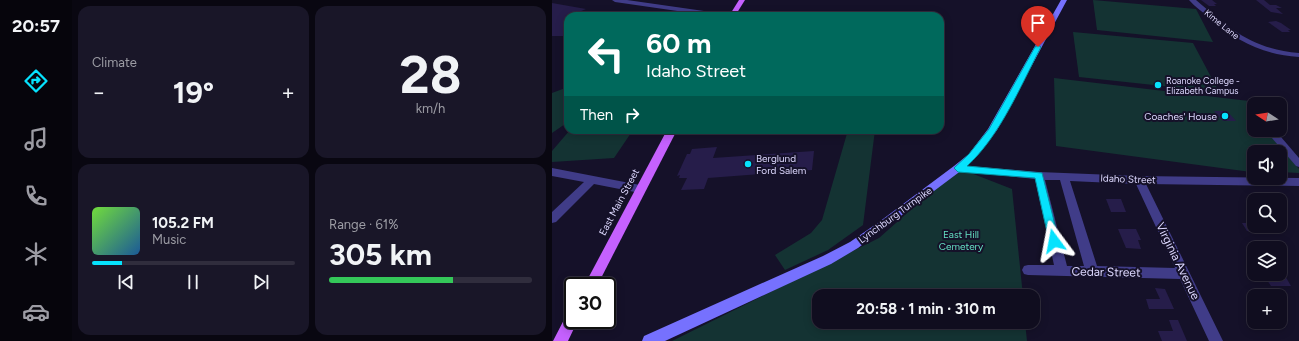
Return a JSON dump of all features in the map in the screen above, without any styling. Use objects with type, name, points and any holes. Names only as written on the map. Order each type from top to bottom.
[{"type":"main road","points":[[734,12],[742,0]]},
{"type":"main road","name":"East Main Street","points":[[595,277],[670,134]]},
{"type":"main road","points":[[560,341],[566,329]]},
{"type":"street","points":[[615,0],[698,12]]},
{"type":"street","name":"Lynchburg Turnpike","points":[[649,341],[820,263],[854,245],[883,226],[958,168],[972,156],[992,130],[1064,0]]},
{"type":"street","name":"Kime Lane","points":[[1192,0],[1227,30],[1244,41],[1275,52],[1299,55]]},
{"type":"street","points":[[1276,137],[1299,164]]},
{"type":"street","name":"Idaho Street","points":[[958,168],[1039,176],[1139,180],[1299,182]]},
{"type":"street","points":[[552,172],[640,189]]},
{"type":"street","points":[[1039,176],[1062,271]]},
{"type":"street","points":[[1064,177],[1092,271]]},
{"type":"street","points":[[552,219],[592,180]]},
{"type":"street","name":"Virginia Avenue","points":[[1139,180],[1216,341]]},
{"type":"street","name":"Cedar Street","points":[[1028,270],[1184,274]]},
{"type":"green space","points":[[1093,0],[1196,9],[1213,42],[1097,30]]},
{"type":"green space","points":[[1073,32],[1193,43],[1219,92],[1079,77]]},
{"type":"green space","points":[[1054,78],[1247,101],[1247,137],[1272,137],[1279,145],[1247,145],[1247,171],[1056,146]]},
{"type":"green space","points":[[564,88],[564,125],[552,133],[552,93]]},
{"type":"green space","points":[[567,134],[630,134],[614,158],[552,162],[552,151]]},
{"type":"green space","points":[[847,134],[874,134],[863,225],[828,250],[785,270],[775,255],[811,233],[822,220]]},
{"type":"green space","points":[[1287,155],[1299,169],[1299,173],[1287,172]]},
{"type":"green space","name":"East Hill Cemetery","points":[[958,168],[1012,189],[1022,289],[812,289],[812,329],[1026,329],[1027,341],[672,341],[879,238]]},
{"type":"building","points":[[1201,0],[1212,0],[1217,4],[1214,4],[1216,6],[1209,6]]},
{"type":"building","points":[[1256,0],[1264,0],[1270,5],[1276,5],[1282,8],[1276,8],[1283,14],[1271,12]]},
{"type":"building","points":[[552,3],[586,9],[579,12],[564,12],[564,36],[552,36]]},
{"type":"building","points":[[1276,21],[1291,30],[1288,30],[1290,32],[1282,32],[1268,22]]},
{"type":"building","name":"Coaches' House","points":[[1214,111],[1227,111],[1236,121],[1223,121]]},
{"type":"building","name":"Berglund Ford Salem","points":[[717,147],[713,158],[814,151],[812,170],[708,178],[704,189],[681,190],[687,178],[679,178],[680,175],[677,176],[687,154],[690,154],[692,149]]},
{"type":"building","points":[[1106,199],[1121,199],[1126,212],[1111,212]]},
{"type":"building","points":[[1242,223],[1247,223],[1247,231]]},
{"type":"building","points":[[1118,229],[1136,229],[1141,240],[1138,240],[1141,249],[1126,248]]},
{"type":"building","points":[[1287,279],[1291,286],[1271,286],[1268,281],[1287,281]]},
{"type":"building","points":[[1155,288],[1165,289],[1174,309],[1149,309],[1146,299],[1160,299]]},
{"type":"building","points":[[1169,320],[1178,320],[1187,341],[1162,341],[1158,331],[1173,331]]},
{"type":"place","name":"Roanoke College - Elizabeth Campus","points":[[1158,85]]},
{"type":"place","name":"Coaches' House","points":[[1225,116]]},
{"type":"place","name":"Berglund Ford Salem","points":[[748,164]]},
{"type":"route","points":[[1038,47],[983,144],[958,168],[1039,176],[1054,241]]}]
